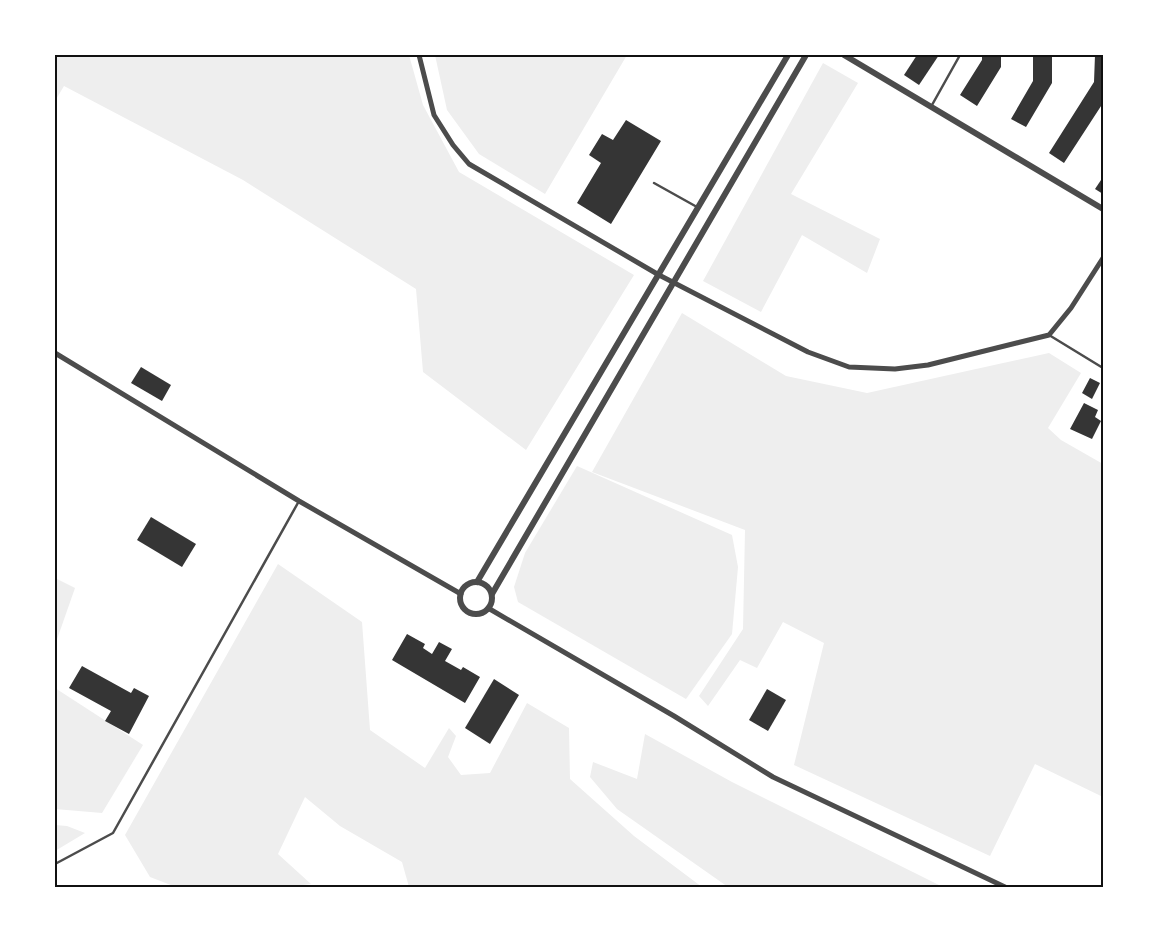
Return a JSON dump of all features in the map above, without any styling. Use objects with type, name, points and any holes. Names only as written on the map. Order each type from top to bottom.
[{"type":"street","points":[[419,55],[434,115],[452,145],[469,164],[659,275],[808,352],[849,367],[895,370],[928,366],[1049,336],[1071,308],[1103,258]]},
{"type":"street","points":[[477,582],[788,55]]},
{"type":"street","points":[[492,594],[486,585],[477,582],[467,585],[461,594],[462,605],[470,612],[480,614],[488,608],[492,594],[806,55]]},
{"type":"street","points":[[844,55],[1103,210]]},
{"type":"street","points":[[55,353],[299,501],[461,594]]},
{"type":"street","points":[[488,608],[674,716],[773,777],[1005,887]]},
{"type":"lane","points":[[931,107],[960,55]]},
{"type":"lane","points":[[654,183],[699,207]]},
{"type":"lane","points":[[1049,336],[1103,368]]},
{"type":"lane","points":[[55,864],[114,833],[299,501]]},
{"type":"shaded area","points":[[55,55],[409,55],[423,105],[459,172],[634,275],[526,450],[423,372],[416,289],[243,180],[64,86],[55,101]]},
{"type":"shaded area","points":[[435,55],[627,55],[545,194],[479,154],[447,110]]},
{"type":"shaded area","points":[[823,63],[858,83],[791,194],[880,239],[867,273],[802,235],[761,312],[703,281]]},
{"type":"shaded area","points":[[682,313],[786,376],[867,393],[1049,353],[1081,373],[1048,428],[1061,440],[1103,464],[1103,797],[1035,764],[990,856],[794,765],[824,643],[783,622],[757,668],[740,660],[708,706],[699,696],[743,629],[745,530],[592,472]]},
{"type":"shaded area","points":[[577,466],[732,535],[738,567],[732,634],[686,699],[518,602],[514,587],[525,553]]},
{"type":"shaded area","points":[[278,564],[362,622],[370,730],[425,768],[449,728],[456,736],[448,757],[461,775],[490,773],[527,703],[569,728],[570,779],[634,836],[702,887],[409,887],[402,862],[340,826],[305,797],[278,854],[311,884],[287,887],[176,887],[150,877],[125,835]]},
{"type":"shaded area","points":[[55,578],[75,588],[55,645]]},
{"type":"shaded area","points":[[55,688],[143,745],[102,813],[55,809]]},
{"type":"shaded area","points":[[645,734],[732,782],[943,887],[728,887],[617,809],[590,777],[593,762],[637,779]]},
{"type":"shaded area","points":[[55,825],[67,826],[85,833],[55,851]]},
{"type":"building","points":[[917,55],[939,55],[919,85],[904,75]]},
{"type":"building","points":[[982,55],[1001,55],[1001,67],[977,106],[960,95],[982,60]]},
{"type":"building","points":[[1033,55],[1052,55],[1052,83],[1026,127],[1011,119],[1033,81]]},
{"type":"building","points":[[1095,55],[1103,55],[1103,103],[1064,163],[1049,153],[1094,82]]},
{"type":"building","points":[[626,120],[661,141],[611,224],[577,203],[601,163],[589,155],[602,134],[613,140]]},
{"type":"building","points":[[1103,177],[1103,194],[1095,189]]},
{"type":"building","points":[[141,367],[171,385],[162,401],[131,383]]},
{"type":"building","points":[[1090,378],[1100,383],[1092,399],[1082,393]]},
{"type":"building","points":[[1084,403],[1098,410],[1095,417],[1101,421],[1092,439],[1070,429]]},
{"type":"building","points":[[151,517],[196,544],[182,567],[137,540]]},
{"type":"building","points":[[407,634],[425,644],[423,648],[432,654],[439,642],[452,649],[445,661],[461,670],[463,667],[480,677],[465,703],[392,660]]},
{"type":"building","points":[[82,666],[131,693],[134,688],[149,696],[129,734],[105,721],[111,711],[69,688]]},
{"type":"building","points":[[494,679],[519,695],[490,744],[465,728]]},
{"type":"building","points":[[767,689],[786,700],[768,731],[749,720]]}]
